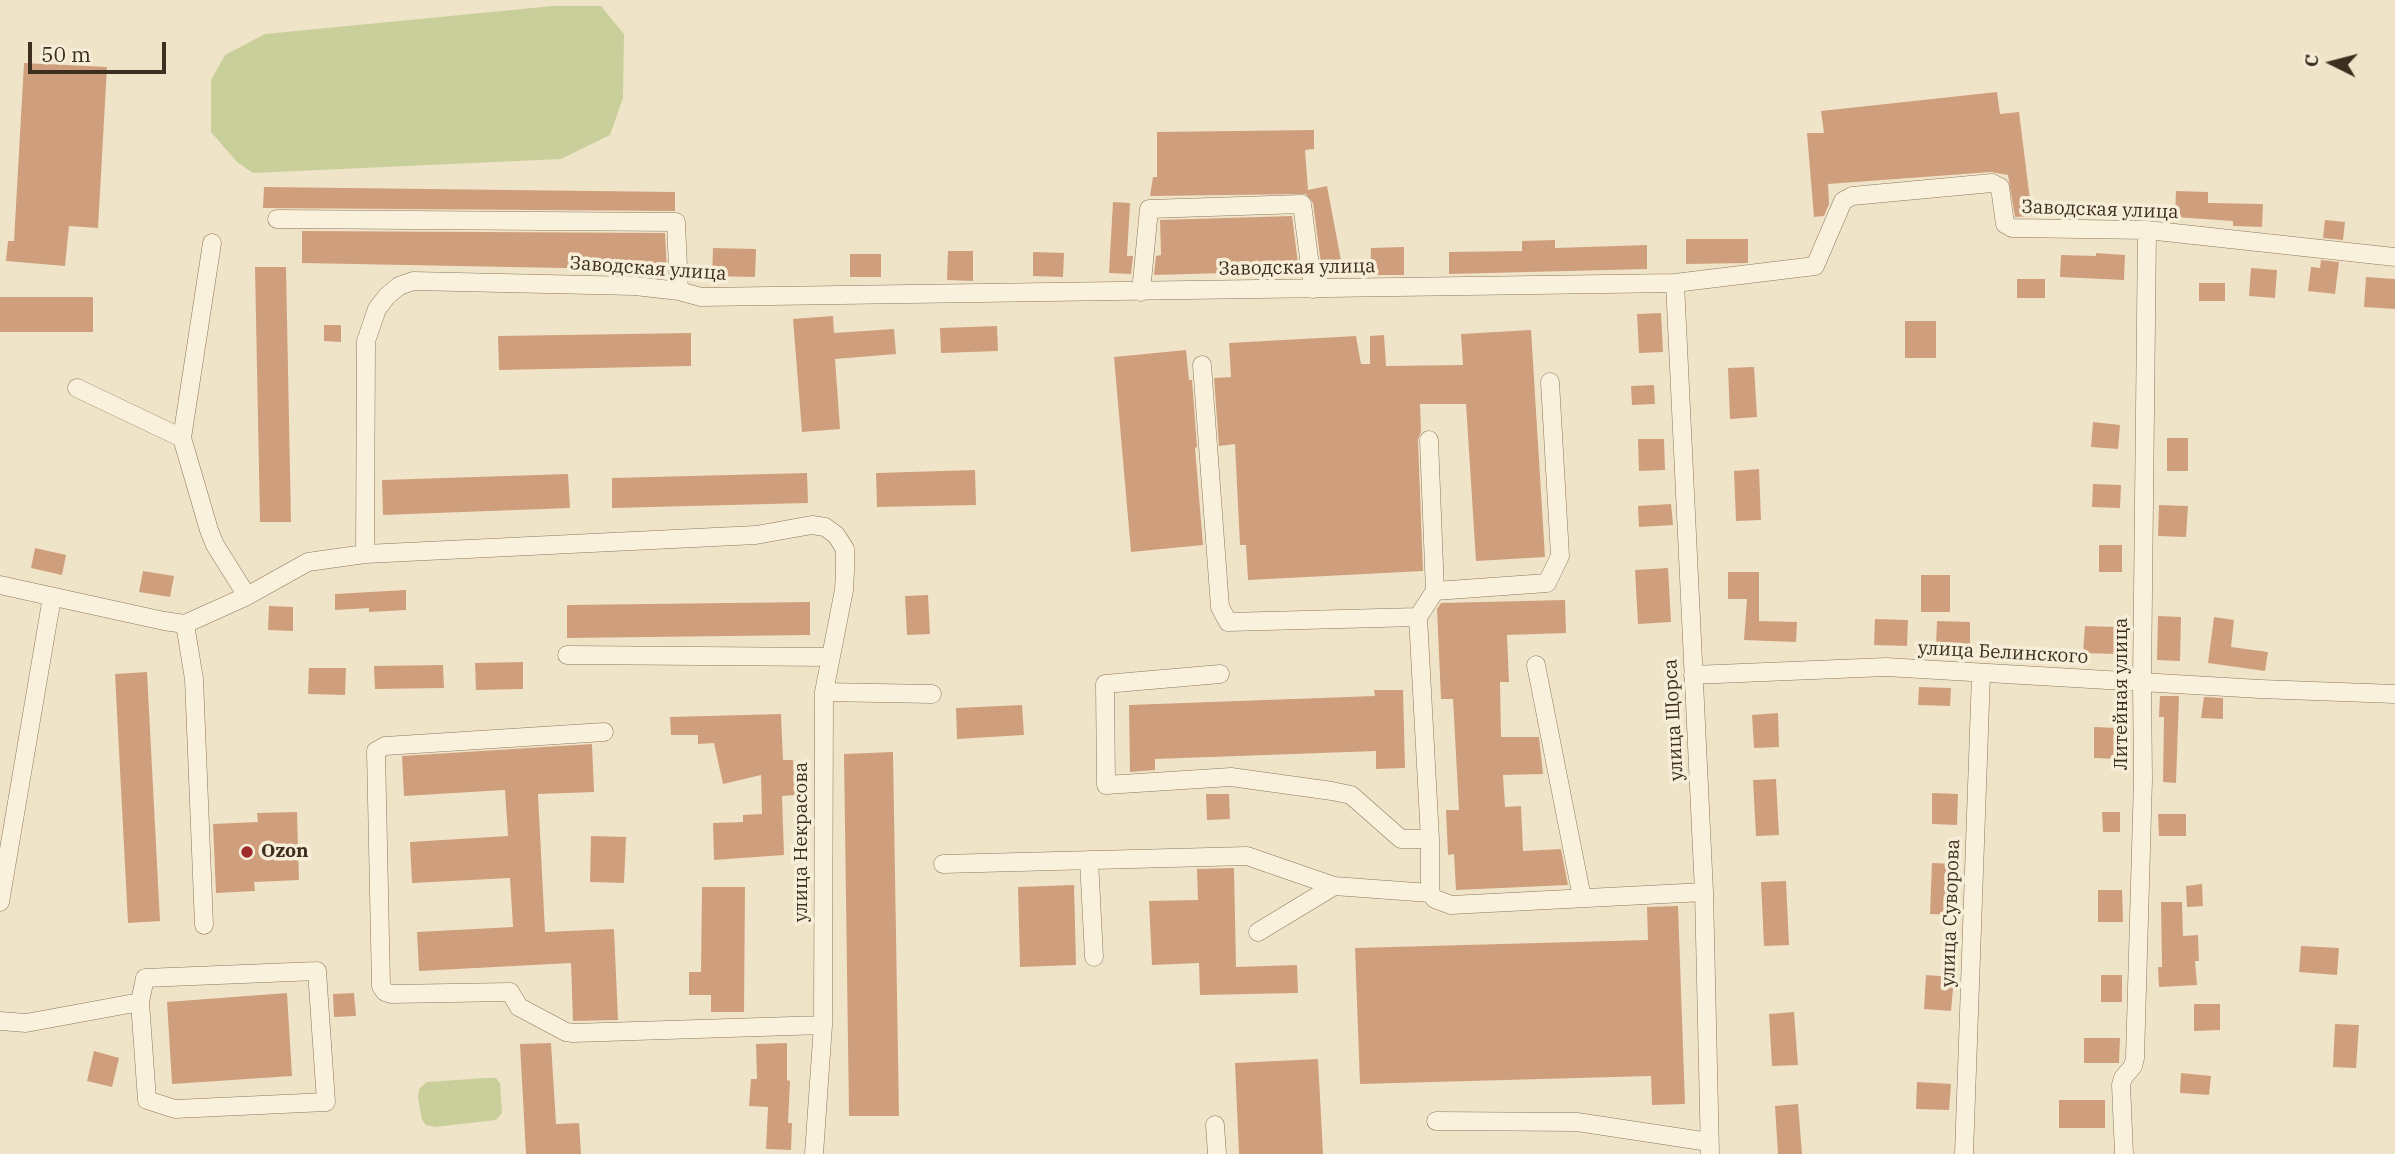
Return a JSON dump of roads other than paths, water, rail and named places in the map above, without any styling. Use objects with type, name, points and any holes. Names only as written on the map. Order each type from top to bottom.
[{"type":"street","name":"Заводская улица","points":[[365,554],[366,341],[377,309],[387,296],[399,286],[413,282],[635,286],[679,291],[701,297],[1675,284],[1815,266],[1843,201],[1852,196],[1992,183],[2000,187],[2005,224],[2012,228],[2147,230],[2395,257]]},
{"type":"street","points":[[1141,292],[1149,209],[1302,204],[1313,289]]},
{"type":"street","points":[[277,219],[676,222],[679,291]]},
{"type":"street","name":"Литейная улица","points":[[2124,1154],[2121,1085],[2135,1058],[2143,779],[2147,230]]},
{"type":"street","points":[[212,243],[182,438],[212,537],[247,596]]},
{"type":"street","name":"улица Щорса","points":[[1675,284],[1704,892],[1710,1148]]},
{"type":"street","points":[[1202,365],[1220,607],[1228,622],[1418,617]]},
{"type":"street","points":[[1435,591],[1547,583],[1560,556],[1550,382]]},
{"type":"street","points":[[77,388],[182,438]]},
{"type":"street","points":[[1429,440],[1435,591],[1418,617],[1430,839],[1430,893],[1435,900],[1451,905],[1704,892]]},
{"type":"street","name":"улица Некрасова","points":[[365,554],[756,535],[812,524],[825,527],[836,535],[845,549],[844,590],[824,692],[822,1025],[814,1154]]},
{"type":"street","points":[[0,585],[185,624],[247,596],[308,562],[365,554]]},
{"type":"street","points":[[0,902],[52,597]]},
{"type":"street","points":[[185,624],[194,679],[204,925]]},
{"type":"street","points":[[568,655],[831,657]]},
{"type":"street","points":[[1535,666],[1582,898]]},
{"type":"street","name":"улица Белинского","points":[[1693,676],[1886,667],[2260,689],[2395,694]]},
{"type":"street","points":[[1220,674],[1105,684],[1106,785],[1231,777],[1332,790],[1351,795],[1401,839],[1430,839]]},
{"type":"street","name":"улица Суворова","points":[[1964,1154],[1981,674]]},
{"type":"street","points":[[824,692],[932,694]]},
{"type":"street","points":[[604,732],[385,746],[376,751],[381,986],[385,992],[510,992],[519,1007],[566,1032],[573,1033],[822,1025]]},
{"type":"street","points":[[943,864],[1247,856],[1334,886],[1430,893]]},
{"type":"street","points":[[1089,860],[1094,957]]},
{"type":"street","points":[[1258,932],[1334,886]]},
{"type":"street","points":[[317,971],[326,1102],[175,1109],[147,1100],[140,1002],[145,978],[317,971]]},
{"type":"street","points":[[0,1021],[26,1023],[140,1002]]},
{"type":"street","points":[[1436,1121],[1577,1122],[1710,1148]]},
{"type":"street","points":[[1215,1125],[1217,1154]]},
{"type":"place","name":"Ozon","points":[[247,852]]}]
